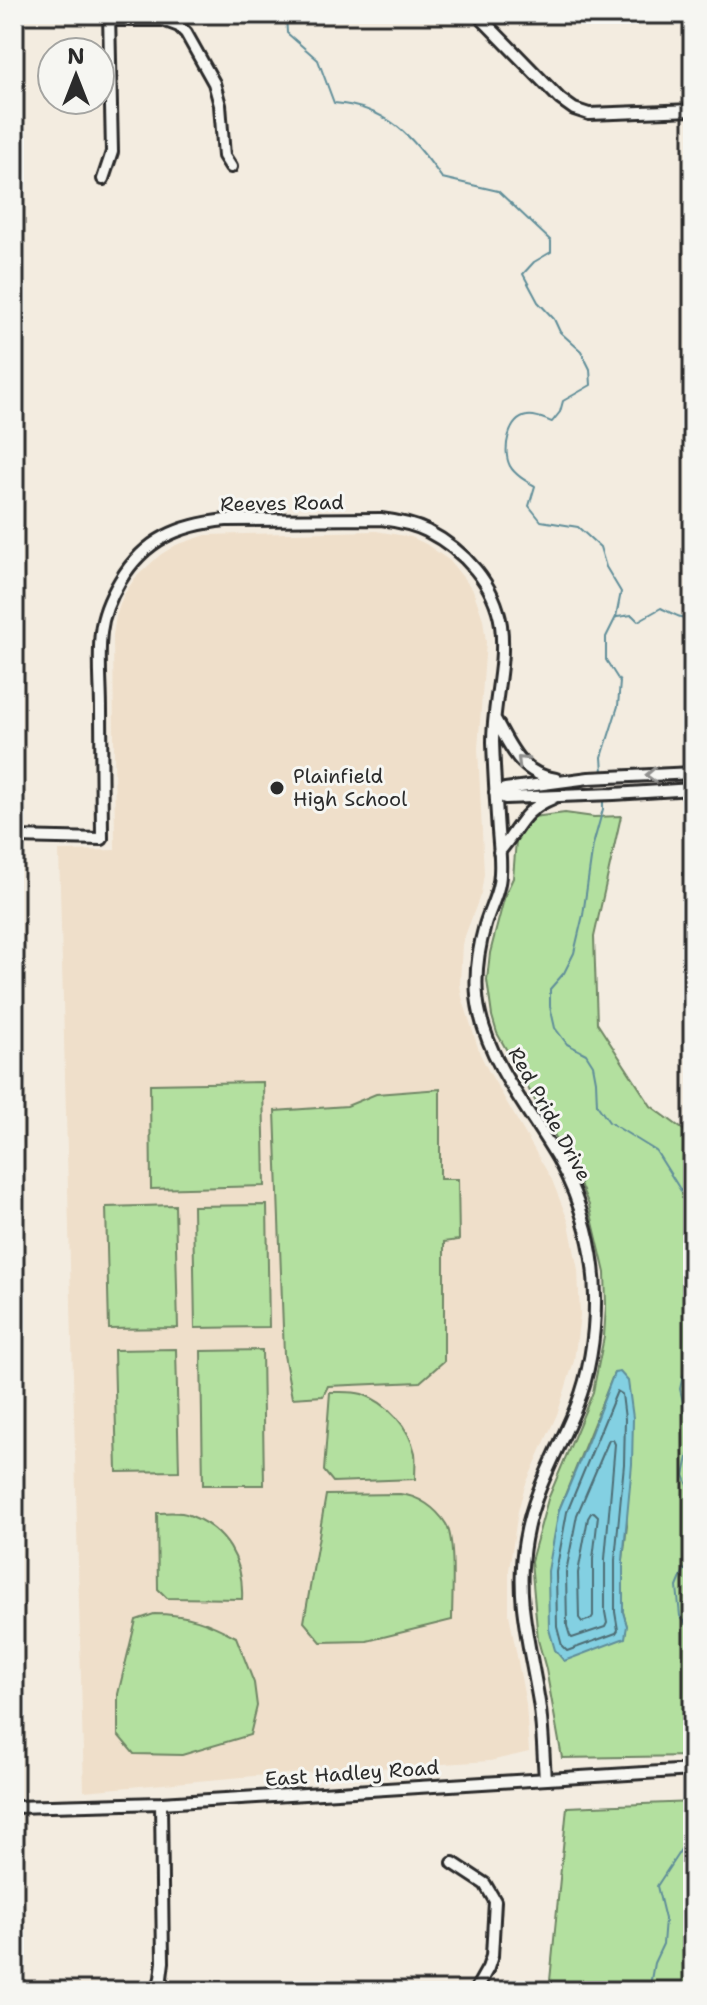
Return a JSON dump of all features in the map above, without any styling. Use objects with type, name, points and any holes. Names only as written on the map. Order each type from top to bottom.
[{"type":"street","points":[[477,14],[560,99],[574,109],[598,114],[693,110]]},
{"type":"street","points":[[103,179],[112,152],[109,17],[163,20],[179,26],[186,33],[214,83],[220,105],[224,156],[231,167]]},
{"type":"street","name":"Reeves Road","points":[[14,837],[102,839],[100,653],[104,615],[130,563],[153,542],[181,528],[226,520],[381,519],[401,522],[427,531],[454,548],[475,568],[494,597],[501,626],[493,738],[495,792]]},
{"type":"street","points":[[495,719],[524,765],[544,777],[566,781]]},
{"type":"street","points":[[495,792],[589,778],[693,773]]},
{"type":"street","points":[[495,792],[505,798],[693,789]]},
{"type":"street","name":"Red Pride Drive","points":[[495,792],[501,875],[485,926],[476,981],[479,1009],[483,1028],[496,1056],[558,1158],[582,1211],[593,1265],[595,1303],[579,1401],[541,1484],[524,1542],[521,1597],[529,1656],[539,1697],[545,1779]]},
{"type":"street","points":[[499,852],[531,809],[556,797]]},
{"type":"street","name":"East Hadley Road","points":[[14,1807],[161,1803],[693,1770]]},
{"type":"street","points":[[157,1991],[163,1962],[161,1803]]},
{"type":"street","points":[[453,1863],[485,1884],[495,1901],[492,1956],[475,1991]]},
{"type":"shaded area","points":[[376,531],[411,537],[450,561],[473,590],[483,619],[486,642],[478,748],[484,874],[481,893],[462,944],[460,984],[480,1054],[552,1180],[569,1223],[578,1270],[580,1315],[574,1361],[558,1412],[525,1486],[509,1570],[509,1614],[526,1704],[529,1752],[490,1761],[254,1776],[84,1791],[59,851],[115,850],[113,635],[123,596],[135,578],[176,545],[206,535]]},
{"type":"green space","points":[[565,813],[594,817],[621,816],[594,937],[597,1023],[651,1106],[693,1137],[693,1756],[562,1758],[538,1640],[531,1561],[548,1499],[593,1392],[604,1337],[606,1305],[605,1273],[589,1205],[573,1168],[497,1033],[492,1016],[487,980],[490,953],[505,895],[513,878],[516,840],[533,817]],"holes":[[[614,1373],[627,1526],[623,1560],[623,1612],[627,1626],[559,1510]]]},
{"type":"green space","points":[[263,1082],[265,1186],[151,1189],[150,1084]]},
{"type":"green space","points":[[440,1089],[440,1179],[458,1179],[459,1240],[444,1242],[444,1361],[420,1382],[328,1386],[323,1396],[292,1398],[284,1355],[275,1111],[347,1106],[376,1094]]},
{"type":"green space","points":[[175,1205],[178,1328],[109,1329],[106,1207]]},
{"type":"green space","points":[[267,1205],[269,1327],[195,1328],[193,1206]]},
{"type":"green space","points":[[176,1349],[179,1471],[117,1472],[114,1350]]},
{"type":"green space","points":[[262,1350],[264,1485],[203,1485],[201,1351]]},
{"type":"green space","points":[[330,1392],[362,1394],[380,1403],[396,1417],[412,1443],[415,1479],[333,1482],[324,1471]]},
{"type":"green space","points":[[400,1494],[426,1504],[446,1524],[452,1556],[452,1620],[367,1641],[321,1642],[304,1622],[326,1495]]},
{"type":"green space","points":[[157,1513],[189,1515],[223,1537],[240,1571],[242,1599],[167,1598],[158,1589]]},
{"type":"green space","points":[[154,1614],[197,1620],[236,1637],[254,1683],[257,1706],[250,1735],[182,1755],[134,1754],[118,1735],[118,1694],[136,1620]]},
{"type":"green space","points":[[693,1802],[693,1991],[549,1991],[567,1807]]},
{"type":"water","points":[[620,1372],[628,1381],[633,1418],[623,1560],[625,1638],[564,1661],[555,1650],[549,1629],[548,1571],[559,1510],[614,1373]]},
{"type":"waterway","points":[[286,14],[287,33],[318,60],[334,103],[370,111],[384,118],[409,137],[442,178],[498,191],[551,241],[551,252],[534,262],[523,274],[538,302],[554,319],[560,332],[581,351],[590,369],[591,385],[563,401],[560,412],[552,422],[533,416],[520,418],[508,436],[507,452],[512,469],[535,486],[529,506],[541,521],[578,527],[600,547],[606,567],[621,592],[616,617],[606,637],[606,660],[620,682],[618,706],[602,757],[603,772]]},
{"type":"waterway","points":[[617,617],[632,615],[638,621],[661,608],[681,617],[693,618]]},
{"type":"waterway","points":[[603,798],[574,953],[564,973],[550,989],[550,1006],[555,1028],[567,1044],[586,1054],[593,1065],[597,1105],[609,1122],[656,1151],[688,1202],[693,1216]]},
{"type":"waterway","points":[[693,1365],[683,1376],[680,1389],[692,1439],[684,1475],[693,1498]]},
{"type":"waterway","points":[[693,1563],[684,1570],[677,1587],[680,1616],[693,1632]]},
{"type":"waterway","points":[[649,1991],[654,1963],[663,1944],[665,1919],[657,1886],[693,1831]]},
{"type":"place","name":"Plainfield High School","points":[[277,788]]}]
